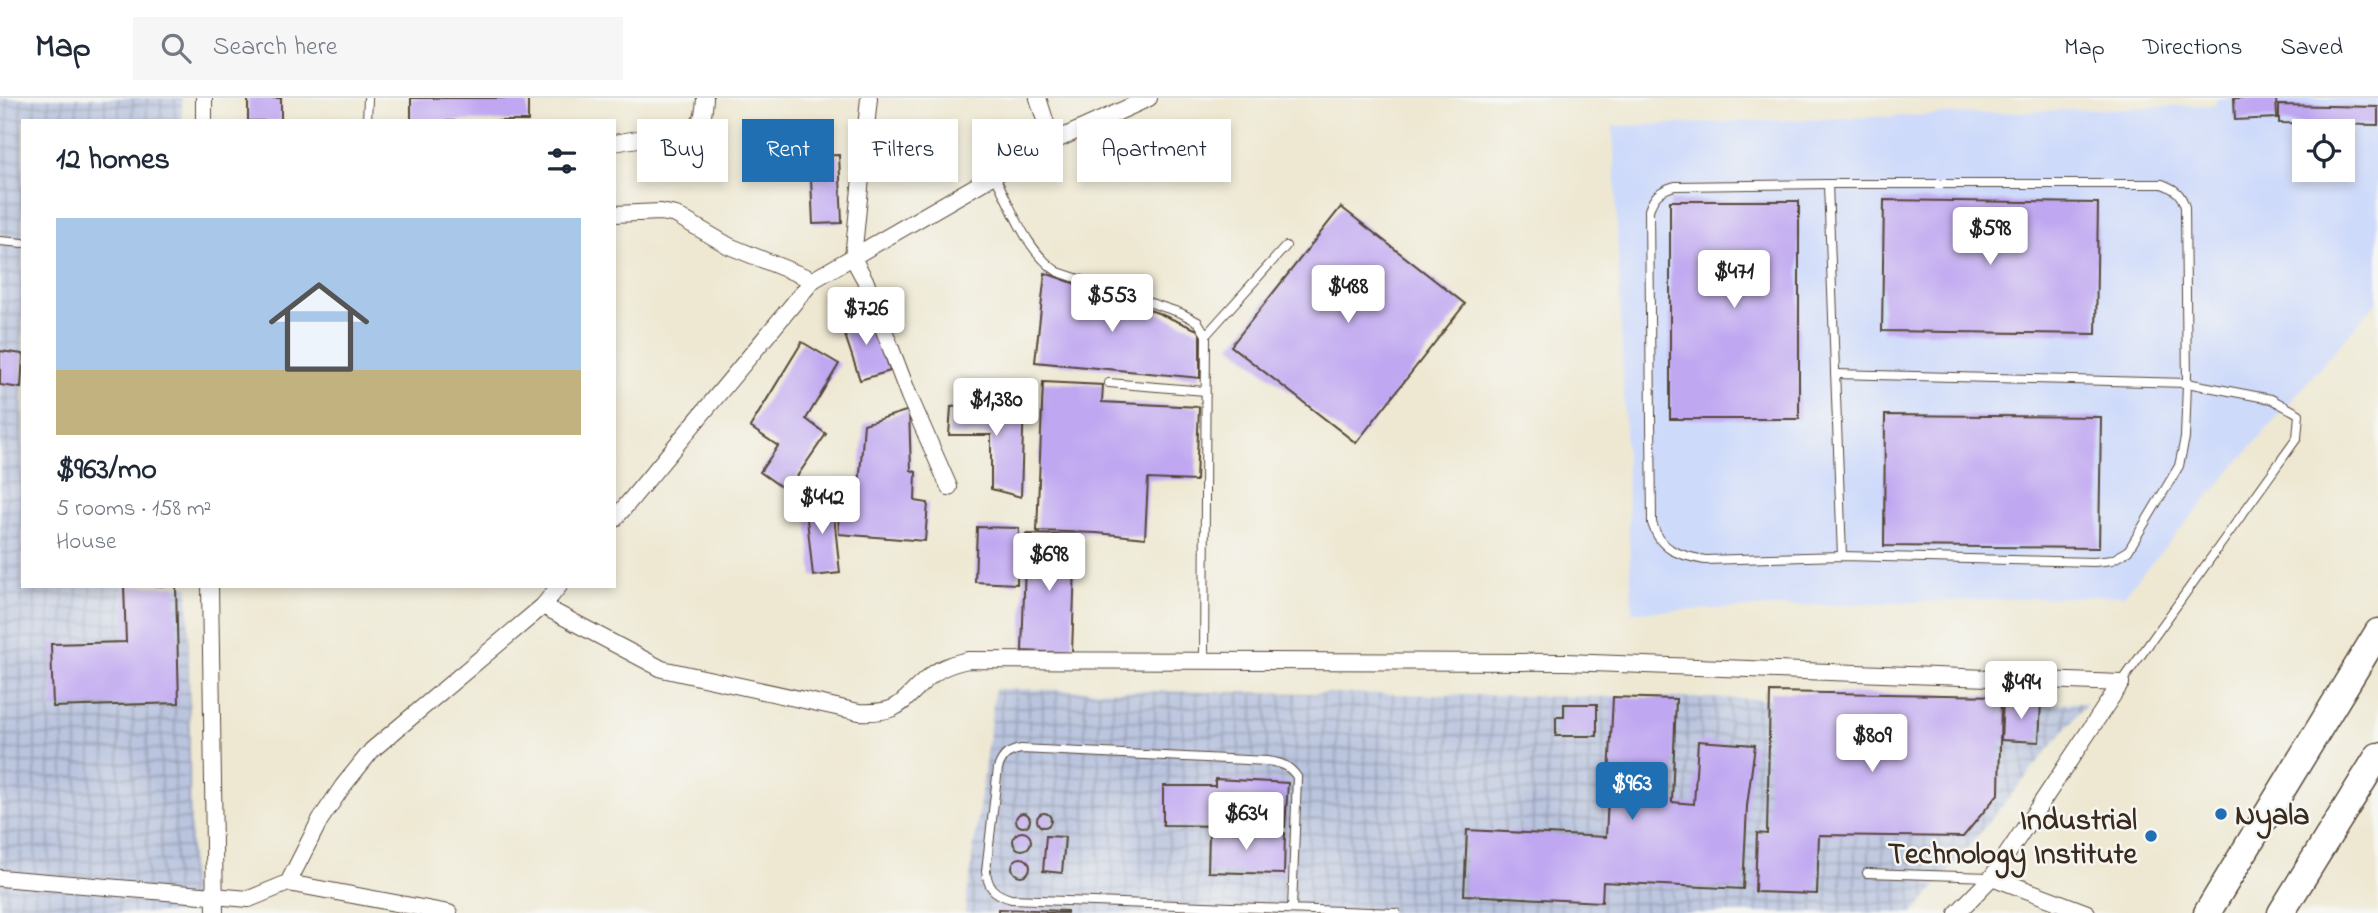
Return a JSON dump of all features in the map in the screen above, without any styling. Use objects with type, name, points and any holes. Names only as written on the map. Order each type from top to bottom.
[{"type":"main road","points":[[2207,913],[2378,632]]},
{"type":"main road","points":[[2281,913],[2378,756]]},
{"type":"street","points":[[204,98],[204,119]]},
{"type":"street","points":[[616,143],[691,130],[699,125],[703,118],[705,98]]},
{"type":"street","points":[[869,98],[853,258],[865,280],[909,396],[949,487]]},
{"type":"street","points":[[1038,98],[1045,119]]},
{"type":"street","points":[[1063,137],[1149,98]]},
{"type":"street","points":[[616,518],[813,280],[984,182]]},
{"type":"street","points":[[616,214],[661,212],[676,215],[729,246],[813,280]]},
{"type":"street","points":[[210,588],[214,905]]},
{"type":"street","points":[[288,883],[320,820],[342,786],[372,750],[543,606],[557,588]]},
{"type":"street","points":[[543,606],[662,669],[859,712],[881,713],[900,706],[933,674],[947,666],[968,660],[1566,662],[2122,683]]},
{"type":"street","points":[[1957,913],[1992,877],[2122,683]]},
{"type":"street","points":[[1992,877],[2087,913]]},
{"type":"street","points":[[0,878],[214,905],[249,899],[288,883],[449,913]]},
{"type":"lane","points":[[367,119],[368,98]]},
{"type":"lane","points":[[997,182],[1034,249],[1045,263],[1058,272],[1181,313],[1198,322],[1206,335],[1204,661]]},
{"type":"lane","points":[[1828,184],[1842,556]]},
{"type":"lane","points":[[1828,184],[2162,184],[2174,188],[2182,197],[2185,207],[2185,438],[2179,466],[2128,551],[2112,560],[2094,562],[1842,556],[1704,560],[1668,549],[1656,537],[1652,523],[1649,210],[1653,199],[1663,190],[1675,186],[1828,184]]},
{"type":"lane","points":[[0,241],[21,243]]},
{"type":"lane","points":[[1206,335],[1286,247]]},
{"type":"lane","points":[[1835,374],[2187,383],[2270,399],[2299,414],[2297,438],[2122,683]]},
{"type":"lane","points":[[1109,383],[1205,391]]},
{"type":"lane","points":[[1292,909],[1297,777],[1291,767],[1268,761],[1021,749],[1007,752],[1001,758],[986,871],[987,884],[997,895],[1011,899],[1396,913]]},
{"type":"lane","points":[[1867,873],[1992,877]]},
{"type":"shaded area","points":[[0,98],[182,98],[182,119],[21,119],[21,588],[188,588],[192,913],[0,913]]},
{"type":"shaded area","points":[[2216,98],[2378,98],[2378,300],[2124,595],[1632,612],[1613,126],[2216,105]]},
{"type":"shaded area","points":[[995,689],[2087,703],[1914,913],[965,913]]},
{"type":"building","points":[[248,98],[281,98],[281,119],[248,119]]},
{"type":"building","points":[[411,98],[528,98],[528,119],[411,119]]},
{"type":"building","points":[[2234,98],[2276,98],[2277,118],[2235,120]]},
{"type":"building","points":[[2279,105],[2378,107],[2378,125],[2355,125],[2355,119],[2292,119],[2292,123],[2279,123]]},
{"type":"building","points":[[834,155],[839,155],[842,223],[813,224],[811,182],[834,182]]},
{"type":"building","points":[[1884,200],[2098,203],[2096,334],[1882,331]]},
{"type":"building","points":[[1670,201],[1799,201],[1799,419],[1670,419]]},
{"type":"building","points":[[1341,207],[1465,304],[1356,443],[1231,346]]},
{"type":"building","points":[[1045,273],[1158,313],[1200,331],[1200,378],[1035,362]]},
{"type":"building","points":[[872,313],[890,371],[860,380],[841,323]]},
{"type":"building","points":[[802,342],[839,364],[806,419],[826,434],[787,491],[760,472],[778,446],[750,427]]},
{"type":"building","points":[[0,351],[21,354],[21,388],[0,385]]},
{"type":"building","points":[[1043,382],[1103,385],[1102,402],[1199,407],[1196,481],[1148,479],[1145,538],[1037,531]]},
{"type":"building","points":[[1024,399],[1021,497],[991,489],[991,435],[949,435],[951,407]]},
{"type":"building","points":[[909,410],[911,470],[916,472],[915,501],[928,503],[925,541],[839,534],[837,498],[858,499],[864,424]]},
{"type":"building","points":[[1885,415],[2101,417],[2099,548],[1884,546]]},
{"type":"building","points":[[832,497],[840,573],[813,576],[805,500]]},
{"type":"building","points":[[977,527],[1019,528],[1017,584],[975,582]]},
{"type":"building","points":[[1026,534],[1076,535],[1072,653],[1022,651]]},
{"type":"building","points":[[124,588],[176,588],[179,703],[53,707],[51,644],[126,642]]},
{"type":"building","points":[[1770,692],[2001,696],[1999,793],[1963,837],[1819,835],[1817,894],[1755,892],[1757,833],[1767,834]]},
{"type":"building","points":[[1613,697],[1676,699],[1672,802],[1694,804],[1698,741],[1755,745],[1747,806],[1743,889],[1603,882],[1602,902],[1464,895],[1467,830],[1606,837]]},
{"type":"building","points":[[2003,700],[2041,702],[2039,742],[2001,740]]},
{"type":"building","points":[[1564,704],[1597,704],[1597,736],[1556,736],[1556,717],[1564,717]]},
{"type":"building","points":[[1215,779],[1288,783],[1285,827],[1163,825],[1163,786],[1215,786]]},
{"type":"building","points":[[1020,813],[1026,813],[1030,820],[1026,827],[1020,827],[1016,823],[1016,817]]},
{"type":"building","points":[[1041,813],[1047,813],[1051,820],[1047,827],[1041,827],[1037,823],[1037,817]]},
{"type":"building","points":[[1209,831],[1285,833],[1284,874],[1208,872]]},
{"type":"building","points":[[1022,832],[1028,835],[1031,841],[1028,847],[1022,850],[1016,847],[1013,841],[1016,835]]},
{"type":"building","points":[[1046,836],[1065,837],[1062,873],[1043,871]]},
{"type":"building","points":[[1021,858],[1027,861],[1030,867],[1027,873],[1021,876],[1015,873],[1012,867],[1015,861]]},
{"type":"building","points":[[998,909],[1067,911],[1067,913],[998,913]]},
{"type":"place","name":"Nyala","points":[[2221,814]]},
{"type":"place","name":"Industrial Technology Institute","points":[[2151,836]]}]
